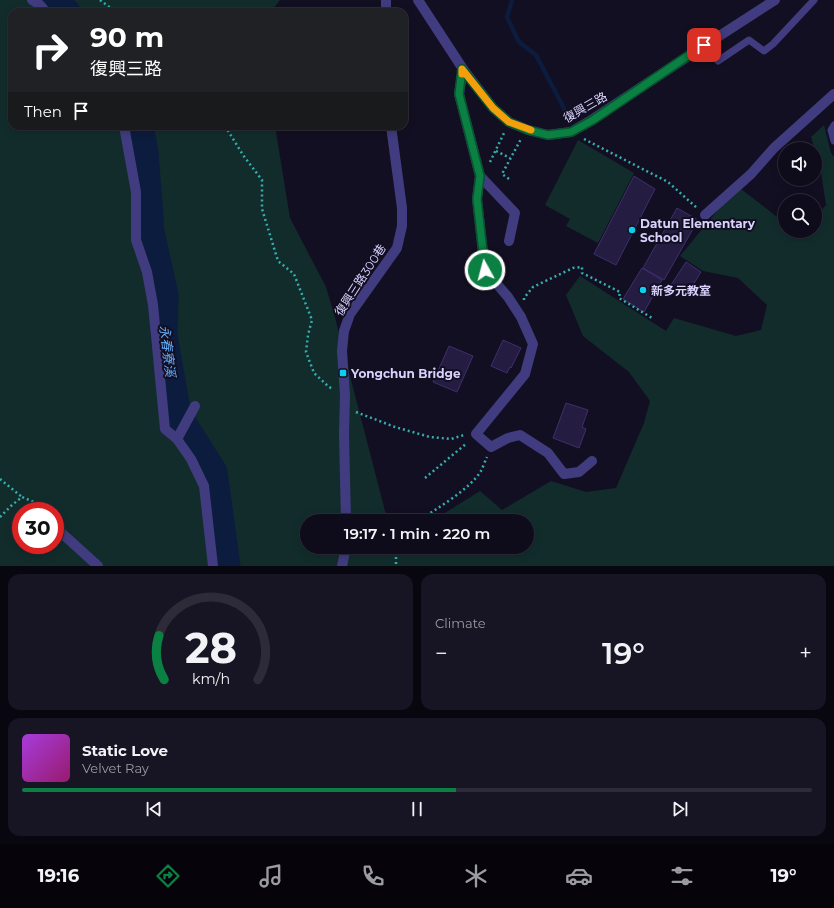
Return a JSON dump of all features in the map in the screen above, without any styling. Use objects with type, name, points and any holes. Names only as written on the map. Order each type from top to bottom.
[{"type":"street","points":[[32,0],[43,8]]},
{"type":"street","name":"復興三路","points":[[418,0],[462,69],[493,108],[509,122],[528,130],[548,135],[571,132],[593,120],[775,0]]},
{"type":"street","points":[[462,69],[459,94],[480,176],[477,199],[485,270],[508,297],[521,317],[533,344],[525,374],[476,434],[491,447],[508,438],[520,435],[548,453],[564,474],[579,472],[592,461]]},
{"type":"street","points":[[705,215],[751,174],[774,148],[834,94]]},
{"type":"street","points":[[125,130],[136,192],[136,240],[147,272],[153,305],[166,429],[177,439],[191,459],[204,486],[212,566]]},
{"type":"street","name":"復興三路300巷","points":[[346,514],[342,351],[344,331],[350,314],[397,248],[402,226],[402,208],[392,130]]},
{"type":"street","points":[[480,176],[515,213],[509,241]]},
{"type":"street","points":[[177,439],[195,406]]},
{"type":"street","points":[[64,535],[98,566]]},
{"type":"street","points":[[342,566],[345,554]]},
{"type":"lane","points":[[718,61],[748,40],[764,51],[773,44],[814,0]]},
{"type":"lane","points":[[834,124],[831,130],[834,141]]},
{"type":"path","points":[[100,0],[111,8]]},
{"type":"path","points":[[228,130],[262,180],[262,208],[278,261],[294,274],[312,320],[306,352],[314,373],[329,387],[344,395]]},
{"type":"path","points":[[571,132],[668,182],[705,215]]},
{"type":"path","points":[[480,176],[487,167],[501,140]]},
{"type":"path","points":[[509,179],[502,174],[516,148]]},
{"type":"path","points":[[496,151],[510,158]]},
{"type":"path","points":[[524,298],[533,288],[573,268],[582,267],[582,273],[620,292],[619,298],[652,318]]},
{"type":"path","points":[[344,434],[355,412],[430,438],[451,440],[465,434],[476,434]]},
{"type":"path","points":[[425,478],[476,434]]},
{"type":"path","points":[[428,514],[467,486],[480,471],[491,447]]},
{"type":"path","points":[[0,480],[22,497],[34,502]]},
{"type":"path","points":[[0,517],[22,497]]},
{"type":"path","points":[[396,554],[396,566]]},
{"type":"green space","points":[[0,0],[280,0],[274,8],[8,8],[8,130],[276,130],[290,218],[326,287],[386,514],[300,514],[300,554],[534,554],[534,514],[443,514],[480,491],[502,510],[551,481],[586,492],[616,488],[644,423],[650,401],[629,372],[583,336],[566,295],[580,276],[666,331],[674,318],[736,336],[761,330],[767,305],[738,278],[703,271],[680,256],[718,210],[741,189],[778,218],[778,238],[822,238],[822,209],[826,205],[822,179],[822,142],[812,142],[811,137],[824,125],[831,153],[834,157],[834,566],[0,566]]},
{"type":"green space","points":[[578,140],[634,173],[598,243],[566,226],[570,219],[545,205]]},
{"type":"building","points":[[634,176],[655,189],[616,265],[594,254]]},
{"type":"building","points":[[677,208],[698,220],[664,280],[643,268]]},
{"type":"building","points":[[686,262],[701,272],[685,298],[669,288]]},
{"type":"building","name":"新多元教室","points":[[642,268],[662,280],[644,312],[623,299]]},
{"type":"building","points":[[503,340],[521,348],[507,373],[491,366]]},
{"type":"building","points":[[449,346],[473,356],[457,392],[433,382]]},
{"type":"building","points":[[566,403],[588,410],[582,427],[586,429],[579,448],[553,438]]},
{"type":"waterway","name":"永春寮溪","points":[[56,0],[63,8]]},
{"type":"waterway","points":[[512,0],[507,17],[519,42],[536,55],[568,116]]},
{"type":"waterway","name":"永春寮溪","points":[[141,130],[145,152],[151,232],[165,295],[164,336],[178,415],[214,472],[227,566]]},
{"type":"slow traffic","points":[[462,74],[462,69],[493,108],[509,122],[531,130]]},
{"type":"place","name":"Datun Elementary School","points":[[632,230]]},
{"type":"place","name":"新多元教室","points":[[643,290]]},
{"type":"place","name":"Yongchun Bridge","points":[[343,373]]},
{"type":"route","points":[[485,270],[477,199],[480,176],[459,94],[462,69],[493,108],[509,122],[528,130],[548,135],[571,132],[593,120],[704,45]]}]
